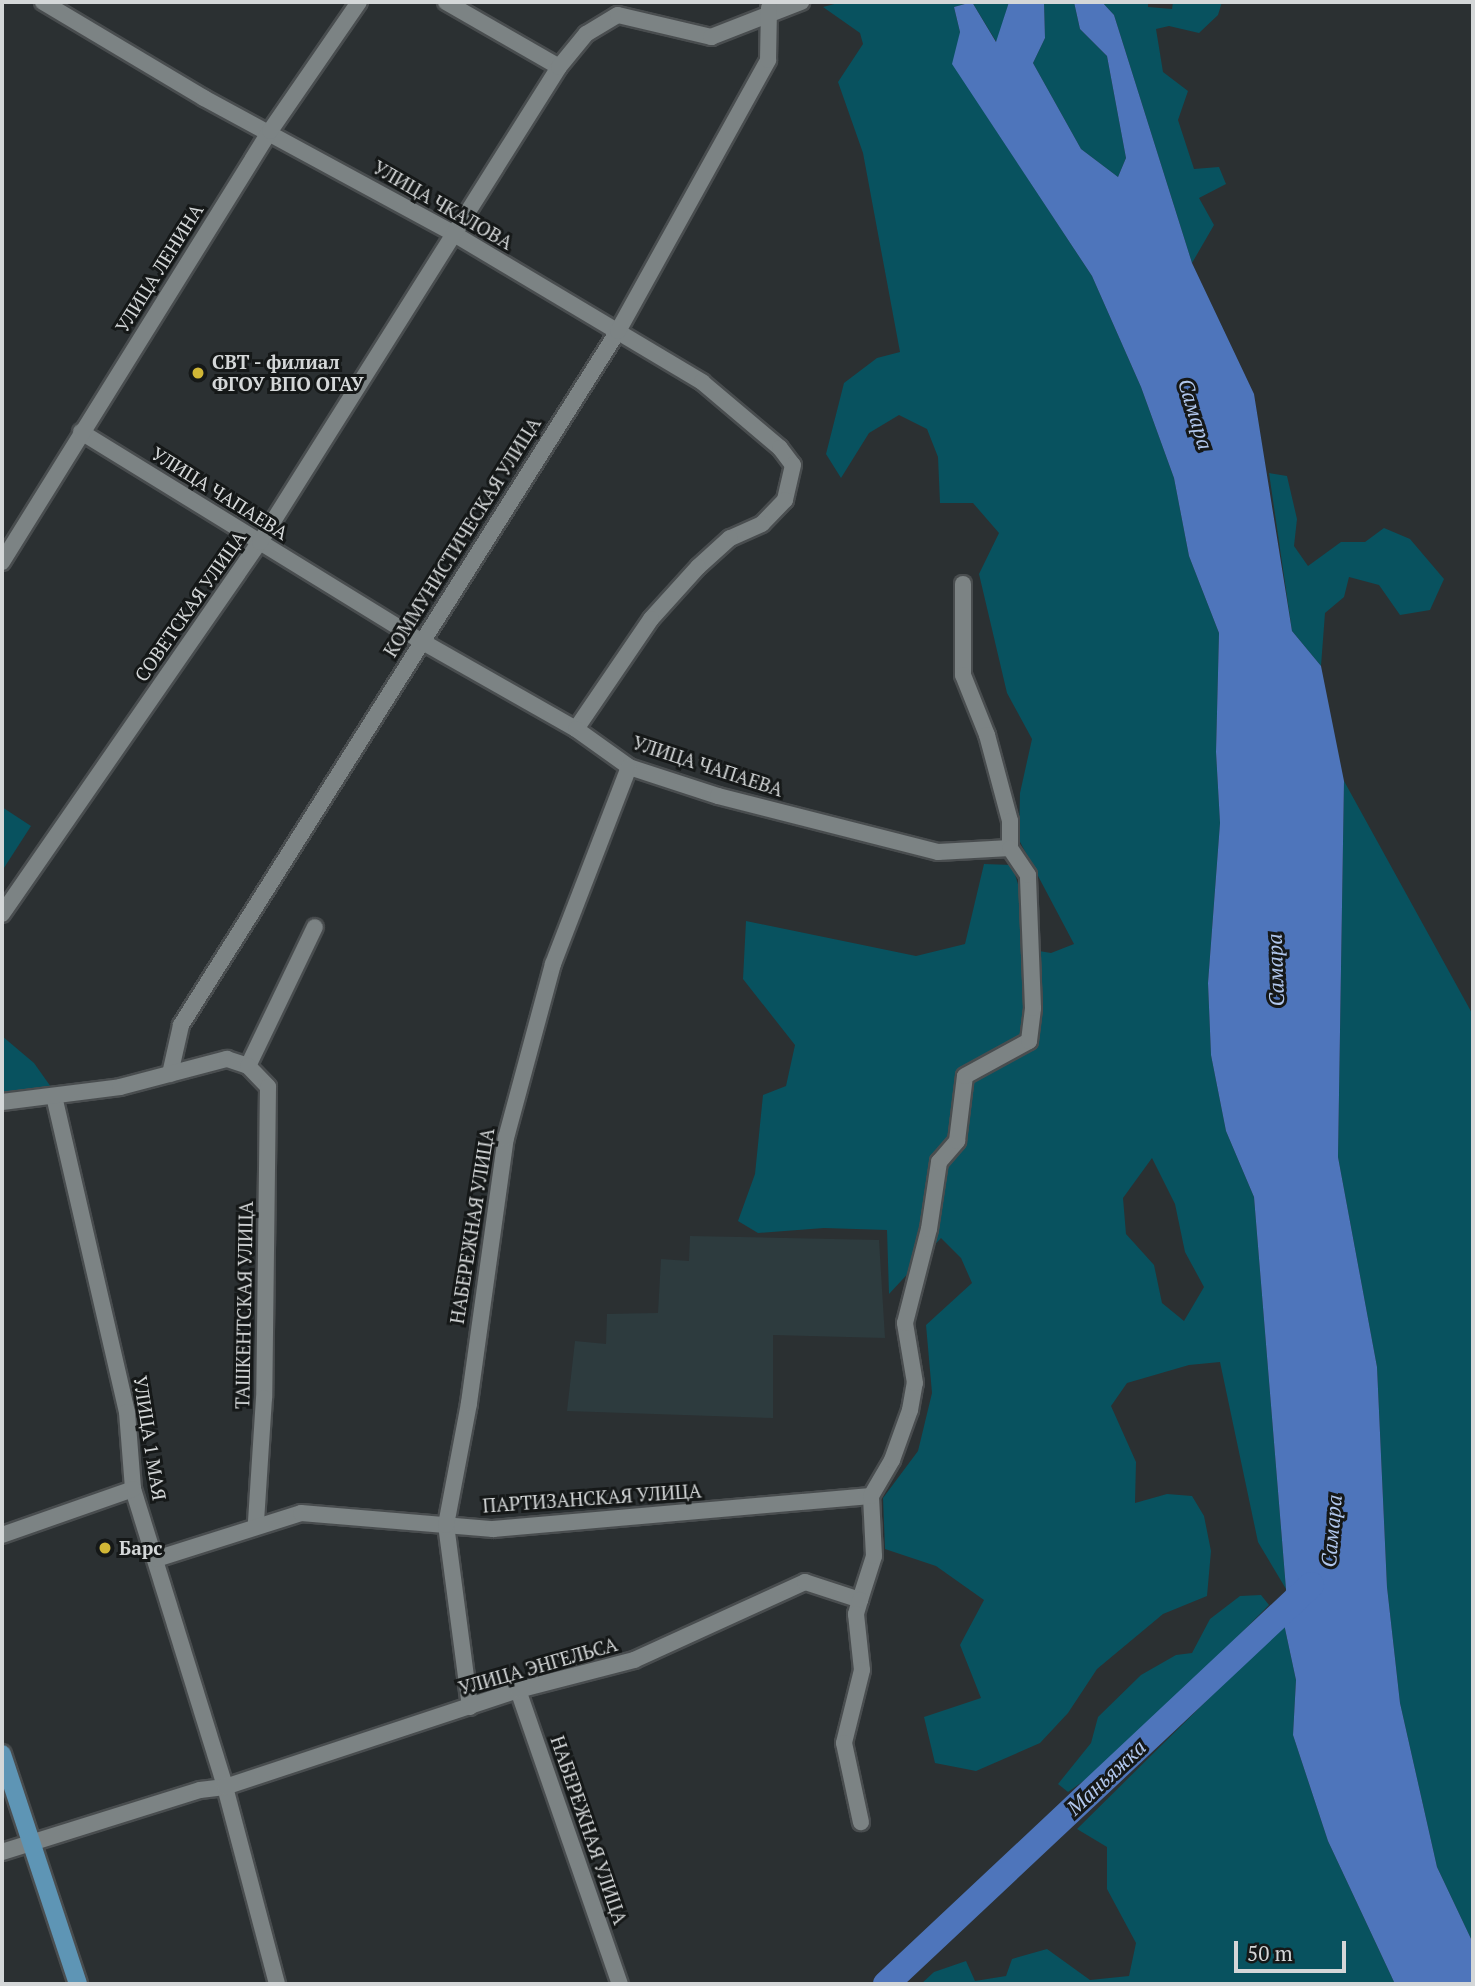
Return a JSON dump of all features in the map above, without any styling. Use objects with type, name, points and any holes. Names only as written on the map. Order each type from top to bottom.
[{"type":"main road","points":[[2,1754],[78,1984]]},
{"type":"street","name":"УЛИЦА ЧКАЛОВА","points":[[43,2],[204,98],[270,131],[454,234],[702,382],[780,448],[793,465],[793,477],[785,500],[762,524],[730,538],[651,620],[576,729]]},
{"type":"street","name":"УЛИЦА ЛЕНИНА","points":[[2,562],[270,131],[359,2]]},
{"type":"street","points":[[446,2],[559,66]]},
{"type":"street","name":"СОВЕТСКАЯ УЛИЦА","points":[[2,914],[7,899],[260,542],[559,66],[586,34],[618,15],[711,37],[751,25],[769,8],[801,2]]},
{"type":"street","name":"КОММУНИСТИЧЕСКАЯ УЛИЦА","points":[[170,1074],[181,1025],[618,331],[768,60],[769,8]]},
{"type":"street","name":"УЛИЦА ЧАПАЕВА","points":[[81,432],[422,641],[576,729],[629,767],[718,796],[938,852],[1010,848]]},
{"type":"street","points":[[861,1822],[844,1743],[862,1670],[856,1614],[874,1556],[871,1496],[892,1460],[910,1410],[915,1383],[905,1323],[929,1229],[939,1162],[957,1141],[965,1076],[1029,1041],[1033,1008],[1028,875],[1010,848],[1010,821],[987,735],[963,675],[963,584]]},
{"type":"street","name":"НАБЕРЕЖНАЯ УЛИЦА","points":[[470,1707],[446,1525],[469,1404],[506,1138],[553,964],[629,767]]},
{"type":"street","points":[[2,1102],[120,1087],[227,1059],[248,1066],[316,927]]},
{"type":"street","name":"ТАШКЕНТСКАЯ УЛИЦА","points":[[248,1066],[268,1087],[264,1398],[256,1523]]},
{"type":"street","name":"УЛИЦА 1 МАЯ","points":[[54,1096],[127,1412],[133,1489],[225,1787],[276,1984]]},
{"type":"street","points":[[2,1535],[133,1489]]},
{"type":"street","name":"ПАРТИЗАНСКАЯ УЛИЦА","points":[[156,1559],[234,1535],[256,1523],[301,1513],[493,1529],[871,1496]]},
{"type":"street","name":"УЛИЦА ЭНГЕЛЬСА","points":[[2,1852],[200,1790],[225,1787],[518,1690],[634,1660],[805,1582],[860,1600]]},
{"type":"street","name":"НАБЕРЕЖНАЯ УЛИЦА","points":[[518,1690],[620,1984]]},
{"type":"shaded area","points":[[842,2],[972,2],[954,7],[960,32],[958,51],[986,115],[1092,276],[1141,387],[1174,478],[1189,556],[1219,633],[1216,752],[1220,823],[1208,983],[1211,1055],[1226,1131],[1254,1197],[1286,1589],[1258,1542],[1220,1362],[1189,1365],[1127,1383],[1111,1406],[1136,1462],[1135,1503],[1167,1494],[1192,1496],[1204,1516],[1211,1551],[1207,1596],[1163,1614],[1097,1669],[1068,1713],[1040,1743],[976,1771],[935,1763],[924,1717],[981,1698],[960,1645],[984,1600],[936,1566],[885,1549],[883,1498],[918,1451],[932,1393],[926,1325],[972,1283],[961,1258],[941,1238],[889,1294],[887,1230],[824,1228],[758,1233],[738,1221],[755,1174],[763,1095],[786,1086],[795,1045],[743,979],[746,921],[916,956],[965,944],[984,864],[1012,865],[1039,951],[1051,953],[1074,944],[1019,840],[1020,793],[1032,739],[1007,693],[979,574],[999,533],[973,503],[940,503],[938,457],[927,429],[899,415],[869,433],[841,478],[826,454],[844,383],[877,358],[900,352],[863,153],[838,82],[863,44],[860,33],[823,7]],"holes":[[[1152,1158],[1175,1204],[1185,1252],[1204,1287],[1184,1321],[1162,1303],[1154,1265],[1126,1234],[1123,1198]]]},
{"type":"shaded area","points":[[972,2],[1009,2],[997,43]]},
{"type":"shaded area","points":[[1044,2],[1074,2],[1080,29],[1107,56],[1126,158],[1118,177],[1081,149],[1033,63],[1045,38]]},
{"type":"shaded area","points":[[1102,2],[1148,2],[1148,7],[1172,9],[1173,2],[1222,2],[1218,15],[1199,33],[1169,26],[1156,29],[1163,72],[1188,91],[1178,120],[1194,169],[1219,167],[1226,184],[1199,198],[1214,225],[1192,263],[1114,15]]},
{"type":"shaded area","points":[[1269,473],[1287,476],[1297,519],[1294,546],[1308,566],[1341,542],[1365,542],[1384,528],[1410,539],[1444,579],[1430,610],[1400,615],[1379,585],[1349,577],[1344,597],[1325,613],[1321,666],[1292,631]]},
{"type":"shaded area","points":[[1344,781],[1473,1015],[1473,1943],[1437,1867],[1400,1703],[1387,1587],[1377,1367],[1338,1157]]},
{"type":"shaded area","points":[[2,807],[31,826],[2,871]]},
{"type":"shaded area","points":[[2,1036],[34,1063],[51,1087],[2,1094]]},
{"type":"shaded area","points":[[690,1236],[879,1240],[885,1338],[773,1335],[773,1418],[567,1411],[575,1341],[606,1344],[607,1314],[658,1313],[661,1259],[689,1261]]},
{"type":"shaded area","points":[[1261,1595],[1269,1605],[1119,1756],[1068,1792],[1058,1784],[1091,1743],[1098,1717],[1141,1675],[1176,1655],[1192,1653],[1210,1619],[1240,1596]]},
{"type":"shaded area","points":[[1284,1624],[1296,1680],[1293,1735],[1328,1841],[1395,1984],[921,1984],[934,1972],[966,1961],[975,1981],[1006,1976],[1012,1959],[1047,1949],[1090,1980],[1129,1976],[1136,1943],[1107,1889],[1107,1847],[1077,1829]]},
{"type":"water","name":"Самара","points":[[972,2],[996,42],[1009,2],[1044,2],[1045,38],[1033,63],[1081,149],[1118,177],[1126,158],[1107,56],[1080,29],[1074,2],[1102,2],[1114,15],[1192,263],[1254,394],[1292,631],[1321,666],[1344,781],[1338,1157],[1377,1367],[1387,1587],[1400,1703],[1437,1867],[1473,1943],[1473,1984],[1395,1984],[1328,1841],[1293,1735],[1296,1680],[1284,1624],[1286,1589],[1254,1197],[1226,1131],[1211,1055],[1208,983],[1220,823],[1216,752],[1219,633],[1189,556],[1174,478],[1141,387],[1092,276],[952,64],[960,32],[954,7]]},
{"type":"waterway","name":"Маньяжка","points":[[886,1984],[1311,1585]]},
{"type":"place","name":"СВТ - филиал ФГОУ ВПО ОГАУ","points":[[198,373]]},
{"type":"place","name":"Барс","points":[[105,1548]]}]
